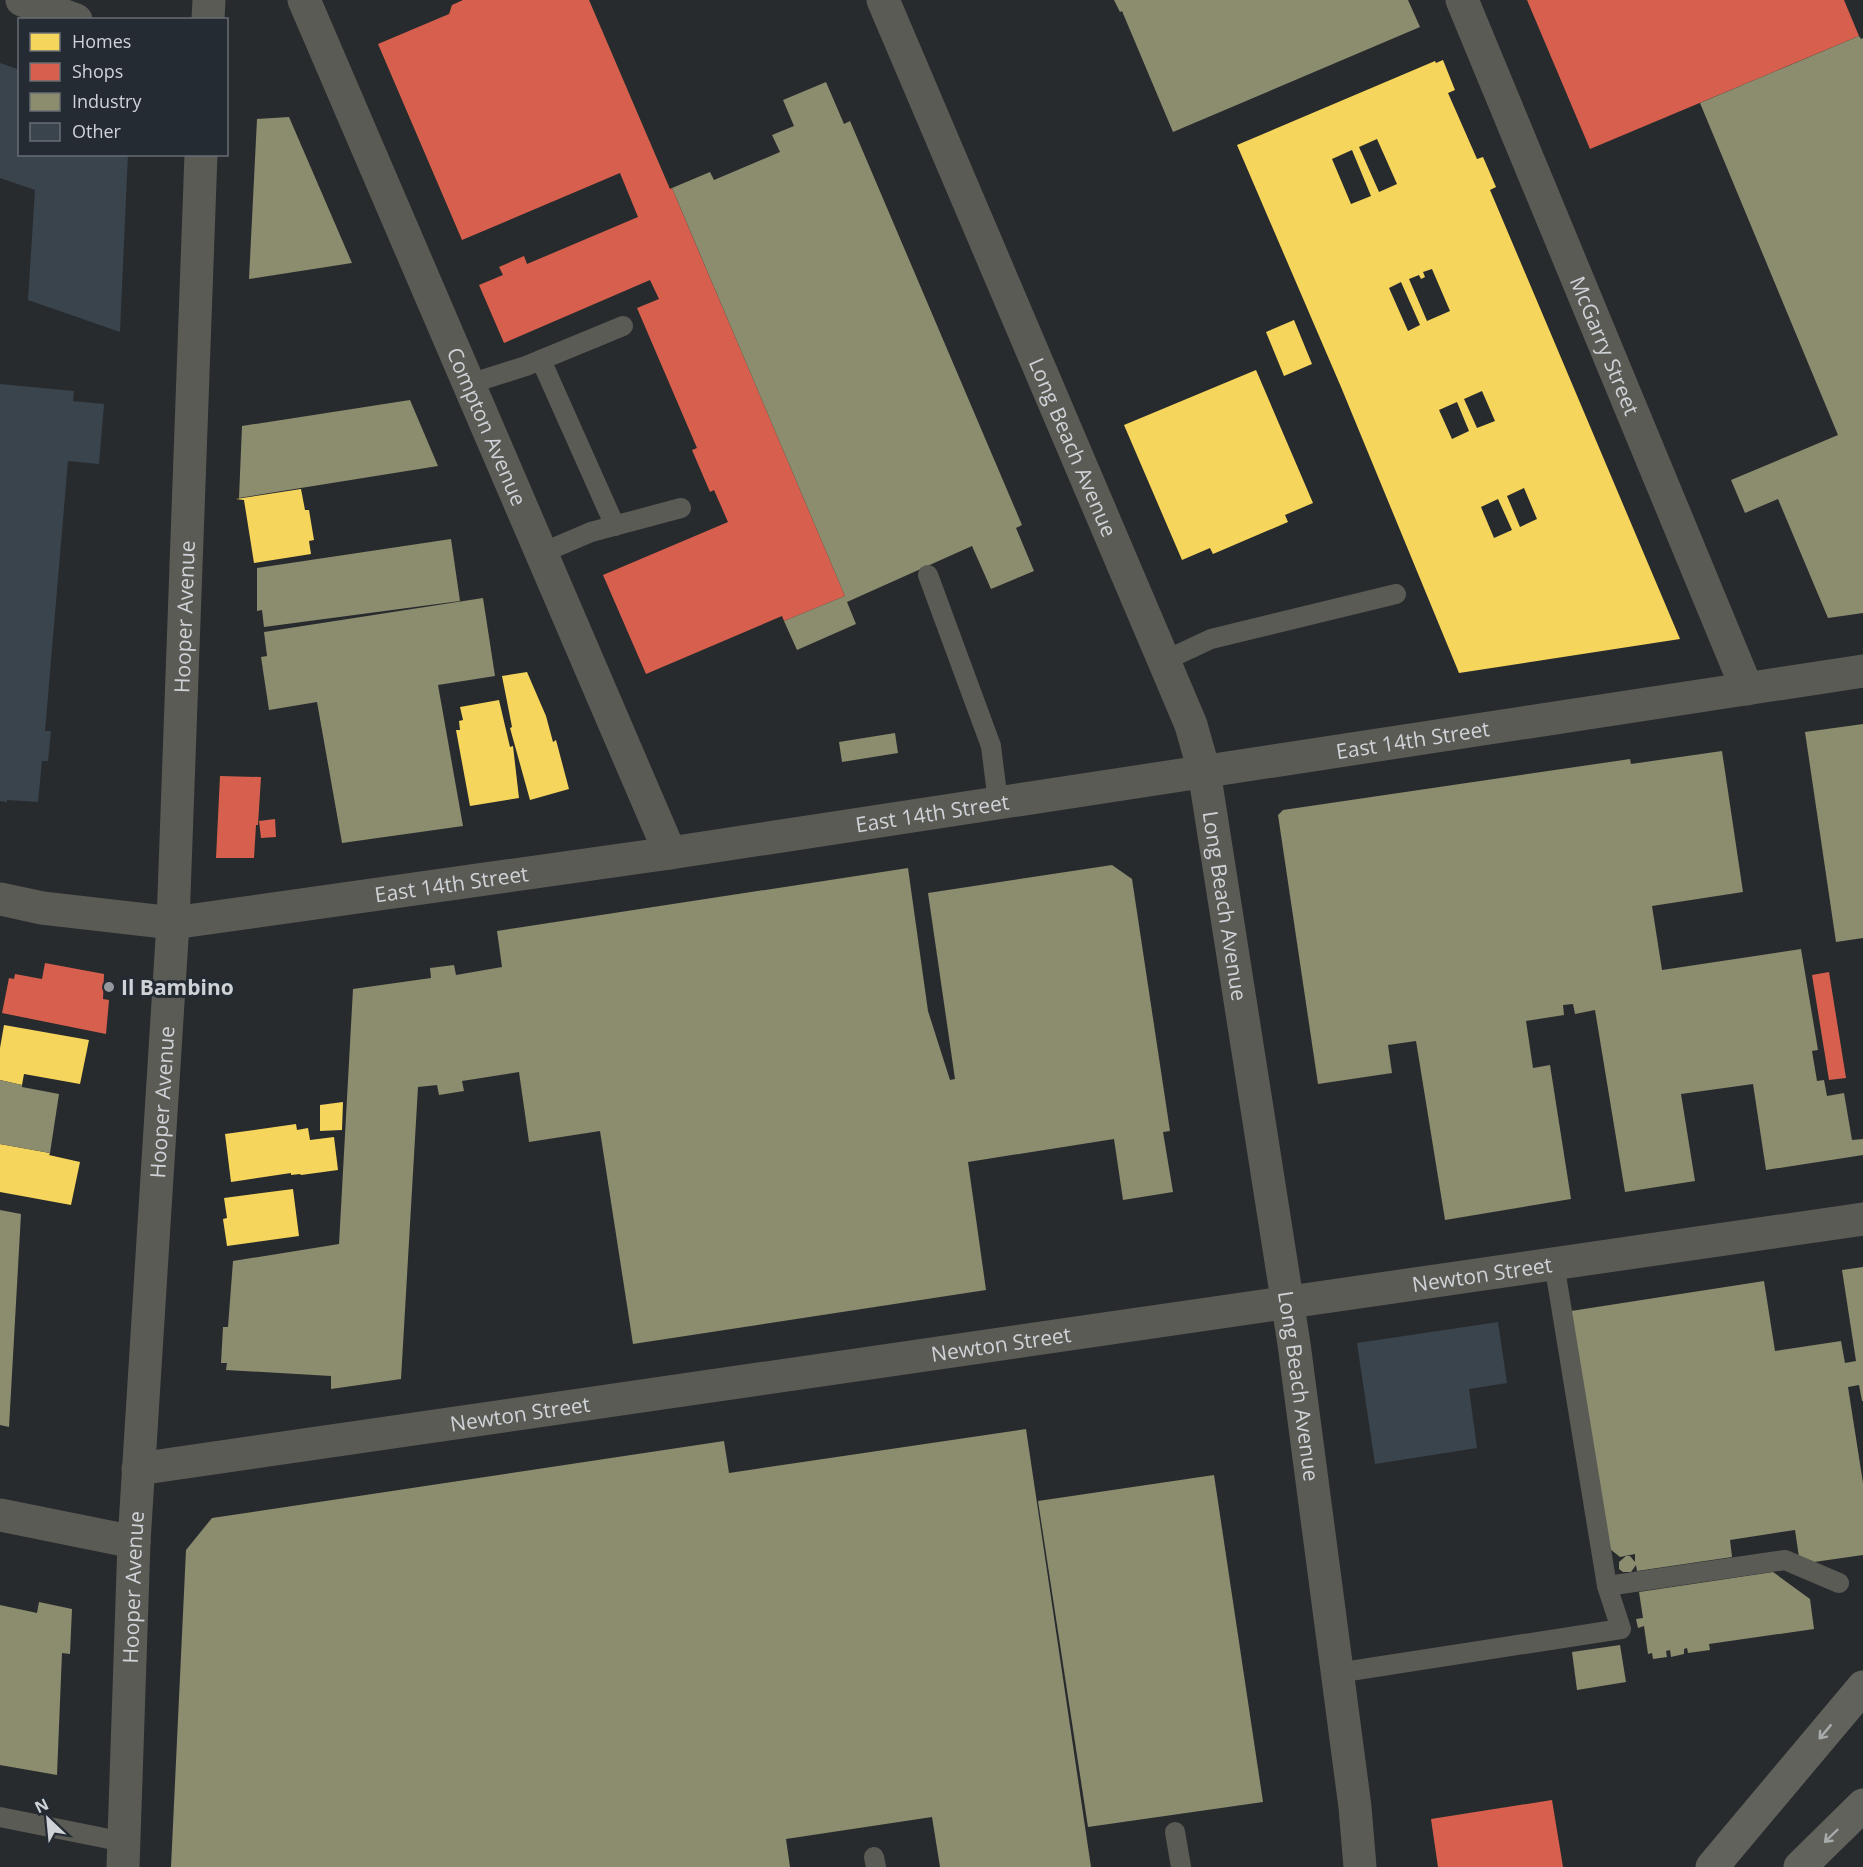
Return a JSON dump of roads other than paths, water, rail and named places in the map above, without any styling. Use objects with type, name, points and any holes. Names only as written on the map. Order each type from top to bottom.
[{"type":"highway","points":[[1712,1867],[1863,1687]]},
{"type":"highway","points":[[1800,1867],[1863,1805]]},
{"type":"street","points":[[22,0],[71,18]]},
{"type":"street","points":[[208,18],[209,0]]},
{"type":"street","name":"Compton Avenue","points":[[304,0],[670,853]]},
{"type":"street","name":"Long Beach Avenue","points":[[883,0],[1191,725],[1204,771],[1287,1303],[1355,1808],[1360,1867]]},
{"type":"street","name":"McGarry Street","points":[[1462,0],[1747,689]]},
{"type":"street","name":"Hooper Avenue","points":[[124,1855],[134,1542],[173,923],[201,156]]},
{"type":"street","name":"East 14th Street","points":[[0,899],[42,908],[173,923],[670,853],[1863,670]]},
{"type":"street","name":"Newton Street","points":[[138,1469],[1863,1219]]},
{"type":"street","points":[[0,1515],[134,1542]]},
{"type":"lane","points":[[469,384],[540,360],[623,326]]},
{"type":"lane","points":[[540,360],[615,526]]},
{"type":"lane","points":[[542,553],[591,532],[681,508]]},
{"type":"lane","points":[[928,575],[991,746],[998,802]]},
{"type":"lane","points":[[1164,661],[1211,639],[1396,594]]},
{"type":"lane","points":[[1337,1673],[1622,1629],[1607,1586],[1554,1263]]},
{"type":"lane","points":[[1607,1586],[1785,1560],[1839,1583]]},
{"type":"lane","points":[[0,1817],[124,1855]]},
{"type":"lane","points":[[1174,1832],[1181,1867]]},
{"type":"place","name":"Il Bambino","points":[[109,987]]}]
